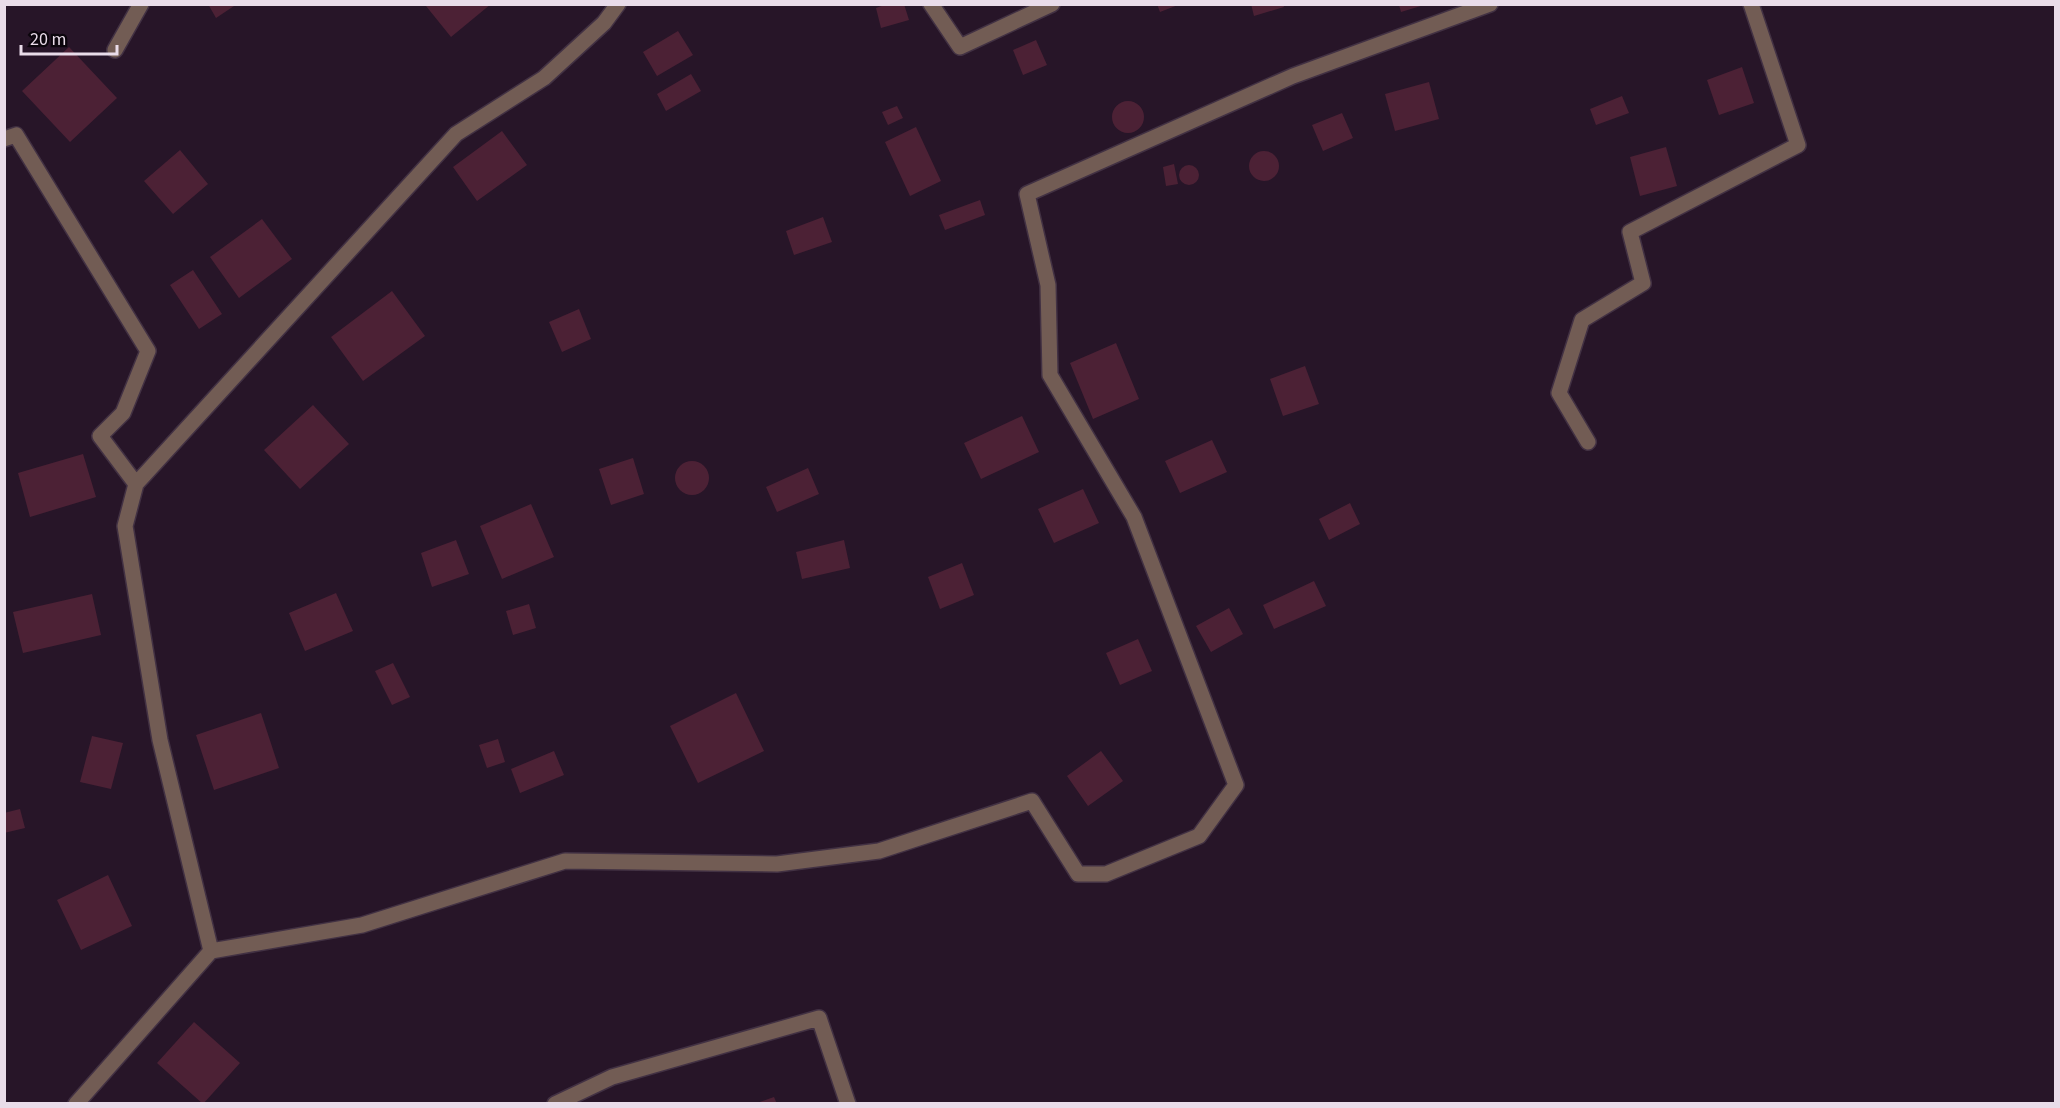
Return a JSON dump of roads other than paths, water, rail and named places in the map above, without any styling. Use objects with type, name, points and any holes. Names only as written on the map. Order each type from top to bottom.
[{"type":"street","points":[[115,50],[141,4]]},
{"type":"street","points":[[211,951],[160,740],[125,526],[136,483],[456,134],[543,78],[604,23],[618,4]]},
{"type":"street","points":[[932,4],[960,47],[1052,4]]},
{"type":"street","points":[[76,1104],[211,951],[362,925],[565,861],[777,864],[879,852],[1032,801],[1078,874],[1106,874],[1198,836],[1236,785],[1134,517],[1050,375],[1048,285],[1027,194],[1293,76],[1490,4]]},
{"type":"street","points":[[1588,442],[1559,393],[1582,320],[1643,283],[1630,232],[1798,145],[1751,4]]},
{"type":"street","points":[[4,139],[16,135],[148,351],[123,413],[100,436],[136,483]]},
{"type":"street","points":[[555,1104],[612,1077],[819,1018],[848,1104]]}]
